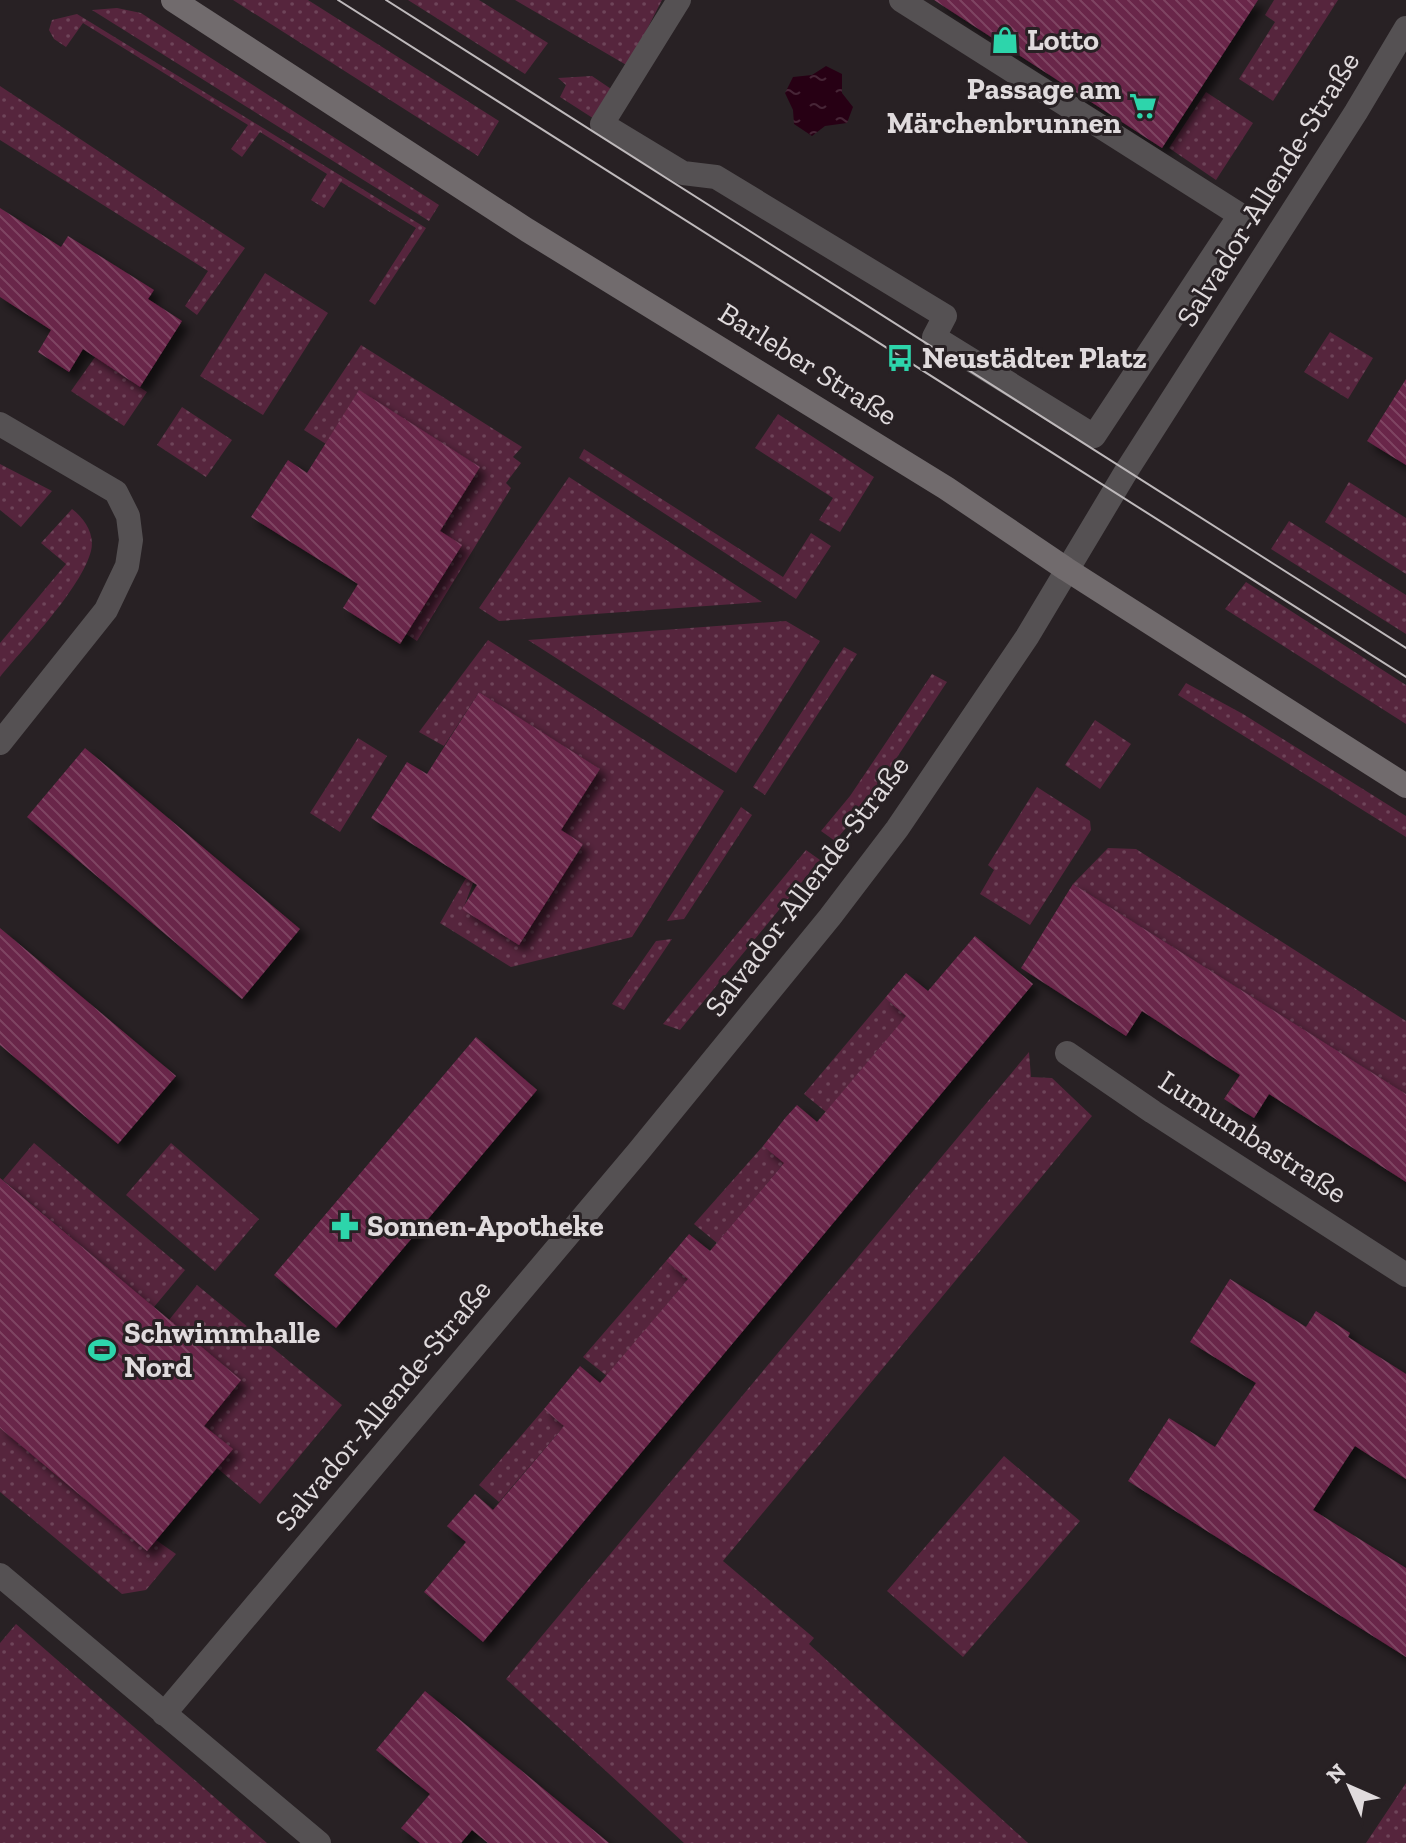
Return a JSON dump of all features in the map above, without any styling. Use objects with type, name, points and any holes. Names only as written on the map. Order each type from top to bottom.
[{"type":"street","name":"Barleber Straße","points":[[173,0],[527,230],[946,488],[1066,569],[1406,786]]},
{"type":"street","points":[[679,0],[602,124],[683,173],[716,177],[945,316],[934,337],[1094,436],[1240,215],[901,0]]},
{"type":"street","name":"Salvador-Allende-Straße","points":[[164,1714],[619,1175],[830,917],[914,803],[1027,637],[1066,569],[1406,28]]},
{"type":"street","points":[[0,424],[116,492],[128,516],[131,540],[127,566],[106,610],[0,743]]},
{"type":"street","name":"Lumumbastraße","points":[[1067,1053],[1406,1275]]},
{"type":"street","points":[[0,1575],[319,1843]]},
{"type":"shaded area","points":[[233,0],[308,0],[499,121],[478,156]]},
{"type":"shaded area","points":[[408,0],[479,0],[548,43],[525,74]]},
{"type":"shaded area","points":[[515,0],[662,0],[628,66]]},
{"type":"shaded area","points":[[1274,0],[1338,0],[1273,101],[1239,79],[1275,22],[1265,15]]},
{"type":"shaded area","points":[[117,8],[141,13],[439,205],[429,221],[92,10]]},
{"type":"shaded area","points":[[77,14],[426,228],[375,305],[369,301],[416,228],[341,182],[324,208],[311,200],[327,174],[260,132],[242,157],[231,149],[248,125],[83,23],[66,47],[54,39],[49,30],[52,20]]},
{"type":"shaded area","points":[[592,76],[620,95],[602,124],[560,97],[566,85],[558,78]]},
{"type":"shaded area","points":[[0,86],[245,248],[197,315],[185,306],[208,271],[0,140]]},
{"type":"shaded area","points":[[1206,92],[1253,123],[1216,180],[1169,148]]},
{"type":"shaded area","points":[[265,273],[328,313],[263,415],[200,376]]},
{"type":"shaded area","points":[[1330,332],[1373,358],[1348,399],[1304,372]]},
{"type":"shaded area","points":[[361,345],[522,447],[513,457],[521,463],[506,483],[511,488],[417,641],[406,634],[461,545],[440,531],[480,467],[359,391],[326,444],[304,430]]},
{"type":"shaded area","points":[[95,357],[147,392],[124,426],[71,391]]},
{"type":"shaded area","points":[[182,407],[232,440],[206,477],[157,445]]},
{"type":"shaded area","points":[[778,414],[874,477],[840,532],[819,520],[833,498],[755,448]]},
{"type":"shaded area","points":[[584,449],[783,577],[811,533],[831,546],[796,599],[579,458]]},
{"type":"shaded area","points":[[0,464],[52,491],[21,527],[0,510]]},
{"type":"shaded area","points":[[569,477],[762,602],[499,621],[479,608]]},
{"type":"shaded area","points":[[1349,482],[1406,518],[1406,574],[1325,522]]},
{"type":"shaded area","points":[[72,509],[85,522],[92,539],[85,566],[64,599],[0,677],[0,643],[66,564],[41,543]]},
{"type":"shaded area","points":[[1289,521],[1406,595],[1406,634],[1271,549]]},
{"type":"shaded area","points":[[1246,582],[1406,685],[1406,724],[1225,609]]},
{"type":"shaded area","points":[[786,621],[820,641],[736,773],[528,640]]},
{"type":"shaded area","points":[[488,640],[724,791],[632,937],[511,967],[440,923],[466,878],[473,883],[463,909],[519,944],[583,844],[561,830],[600,769],[479,692],[444,746],[419,732]]},
{"type":"shaded area","points":[[844,647],[857,654],[765,795],[753,787]]},
{"type":"shaded area","points":[[932,674],[947,682],[866,804],[835,841],[821,831],[850,796]]},
{"type":"shaded area","points":[[1186,683],[1243,714],[1406,816],[1406,837],[1178,695]]},
{"type":"shaded area","points":[[1095,720],[1131,744],[1100,789],[1065,765]]},
{"type":"shaded area","points":[[358,738],[387,756],[340,832],[310,813]]},
{"type":"shaded area","points":[[1037,787],[1090,821],[1091,830],[1030,925],[980,894],[994,870],[988,865]]},
{"type":"shaded area","points":[[741,807],[752,815],[684,919],[667,921]]},
{"type":"shaded area","points":[[1108,848],[1136,849],[1406,1021],[1406,1094],[1073,884]]},
{"type":"shaded area","points":[[806,850],[820,860],[680,1030],[663,1024]]},
{"type":"shaded area","points":[[672,939],[624,1010],[612,1004],[656,941]]},
{"type":"shaded area","points":[[885,998],[906,1016],[826,1112],[804,1094]]},
{"type":"shaded area","points":[[1029,1052],[1031,1077],[1052,1078],[1092,1116],[723,1561],[814,1638],[809,1644],[1028,1843],[684,1843],[506,1679]]},
{"type":"shaded area","points":[[34,1143],[185,1270],[154,1307],[3,1180]]},
{"type":"shaded area","points":[[171,1143],[259,1219],[215,1271],[126,1195]]},
{"type":"shaded area","points":[[763,1146],[784,1163],[717,1243],[694,1224]]},
{"type":"shaded area","points":[[666,1261],[688,1279],[607,1376],[583,1357]]},
{"type":"shaded area","points":[[197,1285],[342,1405],[260,1504],[217,1468],[232,1449],[204,1426],[169,1320]]},
{"type":"shaded area","points":[[544,1409],[564,1426],[499,1502],[479,1485]]},
{"type":"shaded area","points":[[0,1428],[147,1551],[156,1540],[176,1554],[146,1590],[122,1594],[0,1492]]},
{"type":"shaded area","points":[[1004,1456],[1080,1521],[963,1657],[887,1591]]},
{"type":"shaded area","points":[[16,1624],[267,1843],[0,1843],[0,1643]]},
{"type":"shaded area","points":[[1406,1783],[1406,1843],[1366,1843]]},
{"type":"water","points":[[826,66],[842,74],[842,93],[853,107],[847,123],[825,126],[812,136],[794,124],[793,110],[785,93],[793,77],[812,75]]},
{"type":"building","name":"Passage am Märchenbrunnen","points":[[934,0],[1258,0],[1162,148]]},
{"type":"building","points":[[0,208],[61,247],[68,236],[154,290],[148,299],[182,321],[140,387],[83,349],[69,372],[38,352],[51,330],[0,297]]},
{"type":"building","points":[[1406,379],[1406,465],[1367,441]]},
{"type":"building","points":[[359,390],[480,467],[440,531],[462,545],[400,644],[343,608],[358,584],[251,517],[288,460],[307,473]]},
{"type":"building","points":[[479,692],[600,769],[561,830],[583,844],[519,945],[462,909],[477,885],[371,818],[407,762],[427,774]]},
{"type":"building","points":[[85,748],[300,929],[242,999],[27,817]]},
{"type":"building","points":[[1073,884],[1406,1094],[1406,1182],[1269,1094],[1254,1118],[1224,1099],[1240,1075],[1142,1011],[1126,1036],[1021,968]]},
{"type":"building","points":[[0,928],[176,1076],[118,1144],[0,1045]]},
{"type":"building","points":[[975,936],[1033,984],[483,1642],[424,1592],[466,1542],[447,1526],[475,1494],[493,1510],[564,1426],[544,1409],[580,1366],[600,1383],[688,1279],[666,1261],[689,1234],[710,1251],[784,1163],[763,1146],[797,1105],[817,1122],[906,1016],[885,998],[906,973],[928,991]]},
{"type":"building","points":[[476,1037],[537,1090],[336,1328],[274,1275]]},
{"type":"building","name":"Schwimmhalle Nord","points":[[0,1178],[241,1380],[204,1426],[233,1449],[147,1551],[0,1428]]},
{"type":"building","points":[[1230,1279],[1306,1327],[1316,1311],[1350,1333],[1348,1337],[1406,1374],[1406,1479],[1355,1446],[1313,1510],[1406,1568],[1406,1657],[1128,1481],[1169,1418],[1215,1447],[1256,1383],[1190,1342]]},
{"type":"building","points":[[425,1691],[609,1843],[488,1843],[472,1830],[461,1843],[420,1843],[401,1828],[430,1794],[376,1750]]},
{"type":"tram line","points":[[338,0],[1406,677]]},
{"type":"tram line","points":[[386,0],[1406,648]]},
{"type":"place","name":"Lotto","points":[[1005,40]]},
{"type":"place","name":"Passage am Märchenbrunnen","points":[[1143,106]]},
{"type":"place","name":"Neustädter Platz","points":[[900,358]]},
{"type":"place","name":"Sonnen-Apotheke","points":[[345,1226]]},
{"type":"place","name":"Schwimmhalle Nord","points":[[102,1350]]}]
